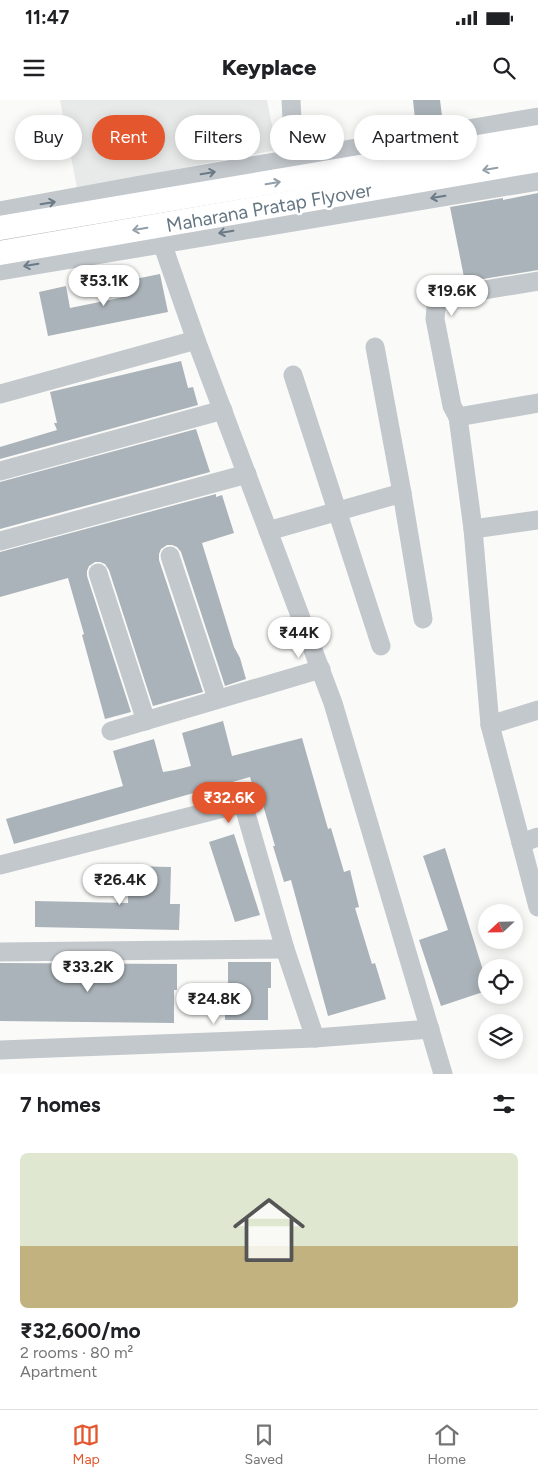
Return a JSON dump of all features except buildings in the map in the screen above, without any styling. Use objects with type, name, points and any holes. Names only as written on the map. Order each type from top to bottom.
[{"type":"main road","name":"Maharana Pratap Flyover","points":[[0,228],[538,137]]},
{"type":"main road","name":"Maharana Pratap Flyover","points":[[0,253],[538,160]]},
{"type":"street","points":[[291,100],[292,115]]},
{"type":"street","points":[[344,150],[538,117]]},
{"type":"street","points":[[0,212],[283,160]]},
{"type":"street","points":[[0,271],[538,181]]},
{"type":"street","points":[[162,243],[196,340],[334,703],[443,1074]]},
{"type":"street","points":[[538,281],[437,298],[434,318],[452,406],[458,417],[473,529],[490,725],[530,840],[538,906]]},
{"type":"street","points":[[0,394],[196,340]]},
{"type":"street","points":[[375,347],[423,618]]},
{"type":"street","points":[[294,375],[381,646]]},
{"type":"street","points":[[458,417],[538,403]]},
{"type":"street","points":[[0,471],[223,410]]},
{"type":"street","points":[[0,541],[247,474]]},
{"type":"street","points":[[268,531],[402,493]]},
{"type":"street","points":[[473,529],[538,520]]},
{"type":"street","points":[[170,556],[217,698]]},
{"type":"street","points":[[98,573],[146,721]]},
{"type":"street","points":[[111,732],[217,698],[321,669]]},
{"type":"street","points":[[490,725],[538,710]]},
{"type":"street","points":[[0,865],[243,803],[285,949],[315,1038]]},
{"type":"street","points":[[0,952],[285,949]]},
{"type":"street","points":[[0,1050],[315,1038],[430,1029]]},
{"type":"shaded area","points":[[60,100],[267,100],[270,115],[270,151],[260,153],[260,115],[175,115],[175,160],[224,160],[77,188],[72,160],[82,160],[82,115],[63,115]]}]
